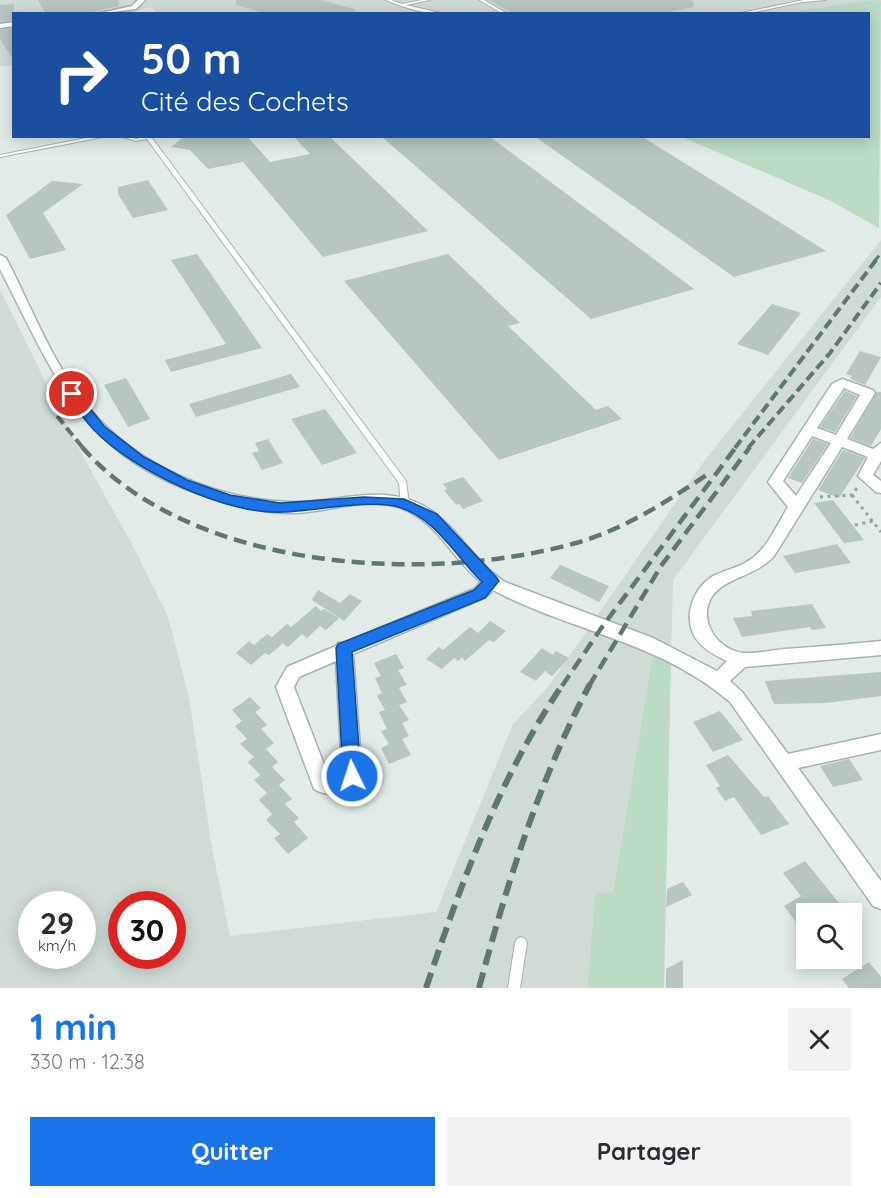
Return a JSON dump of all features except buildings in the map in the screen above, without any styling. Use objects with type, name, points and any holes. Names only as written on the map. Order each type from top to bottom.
[{"type":"street","points":[[111,12],[134,8],[142,0]]},
{"type":"street","points":[[0,258],[72,394],[99,429],[140,460],[183,483],[228,500],[280,508],[382,501],[405,504],[432,518],[472,564],[492,581],[664,651],[719,680],[736,697],[881,899]]},
{"type":"street","points":[[795,505],[775,482],[837,387],[842,383],[868,393],[806,495],[795,505],[762,560],[712,585],[700,606],[697,622],[700,633],[708,642],[740,660],[881,648]]},
{"type":"street","points":[[809,430],[879,452],[865,476],[881,488]]},
{"type":"street","points":[[344,648],[352,776],[341,784],[326,786],[321,783],[285,687],[293,672],[344,648],[480,594],[492,581]]},
{"type":"street","points":[[719,680],[740,660]]},
{"type":"street","points":[[784,762],[881,742]]},
{"type":"lane","points":[[388,0],[399,5],[434,12]]},
{"type":"lane","points":[[399,5],[428,0]]},
{"type":"lane","points":[[481,0],[503,12]]},
{"type":"lane","points":[[748,12],[809,0]]},
{"type":"lane","points":[[800,2],[824,0]]},
{"type":"lane","points":[[0,156],[95,138]]},
{"type":"lane","points":[[128,138],[136,140],[147,138]]},
{"type":"lane","points":[[154,138],[405,486],[405,504]]},
{"type":"lane","points":[[514,988],[521,943]]},
{"type":"path","points":[[852,495],[881,532]]},
{"type":"path","points":[[855,525],[873,521]]},
{"type":"shaded area","points":[[0,0],[870,0],[801,12],[156,12],[150,7],[132,12],[12,12],[12,66],[0,66]]},
{"type":"shaded area","points":[[881,240],[881,297],[673,580],[671,660],[653,655],[613,893],[595,893],[587,988],[0,988],[0,289],[74,440],[133,546],[168,617],[189,698],[212,848],[230,936],[436,912],[513,724],[548,687],[705,460]]},
{"type":"green space","points":[[870,0],[881,1],[879,228],[831,201],[684,138],[870,138],[870,12],[795,12]]},
{"type":"green space","points":[[653,654],[671,660],[664,988],[587,988],[595,893],[613,893]]},
{"type":"railway","points":[[874,262],[881,253]]},
{"type":"railway","points":[[735,448],[876,260]]},
{"type":"railway","points":[[748,448],[830,353],[881,283]]},
{"type":"railway","points":[[57,416],[83,448]]},
{"type":"railway","points":[[562,686],[602,627],[736,447]]},
{"type":"railway","points":[[589,686],[661,566],[750,447]]},
{"type":"railway","points":[[83,448],[128,488],[184,520],[246,543],[314,557],[383,564],[451,563],[516,556],[576,543],[628,522],[708,474]]},
{"type":"railway","points":[[426,988],[468,870],[501,793],[540,720],[563,684]]},
{"type":"railway","points":[[479,988],[526,833],[555,757],[589,686]]},
{"type":"route","points":[[72,394],[99,429],[140,460],[183,483],[228,500],[280,508],[364,501],[399,502],[432,518],[472,564],[492,581],[480,594],[344,648],[352,776]]}]
